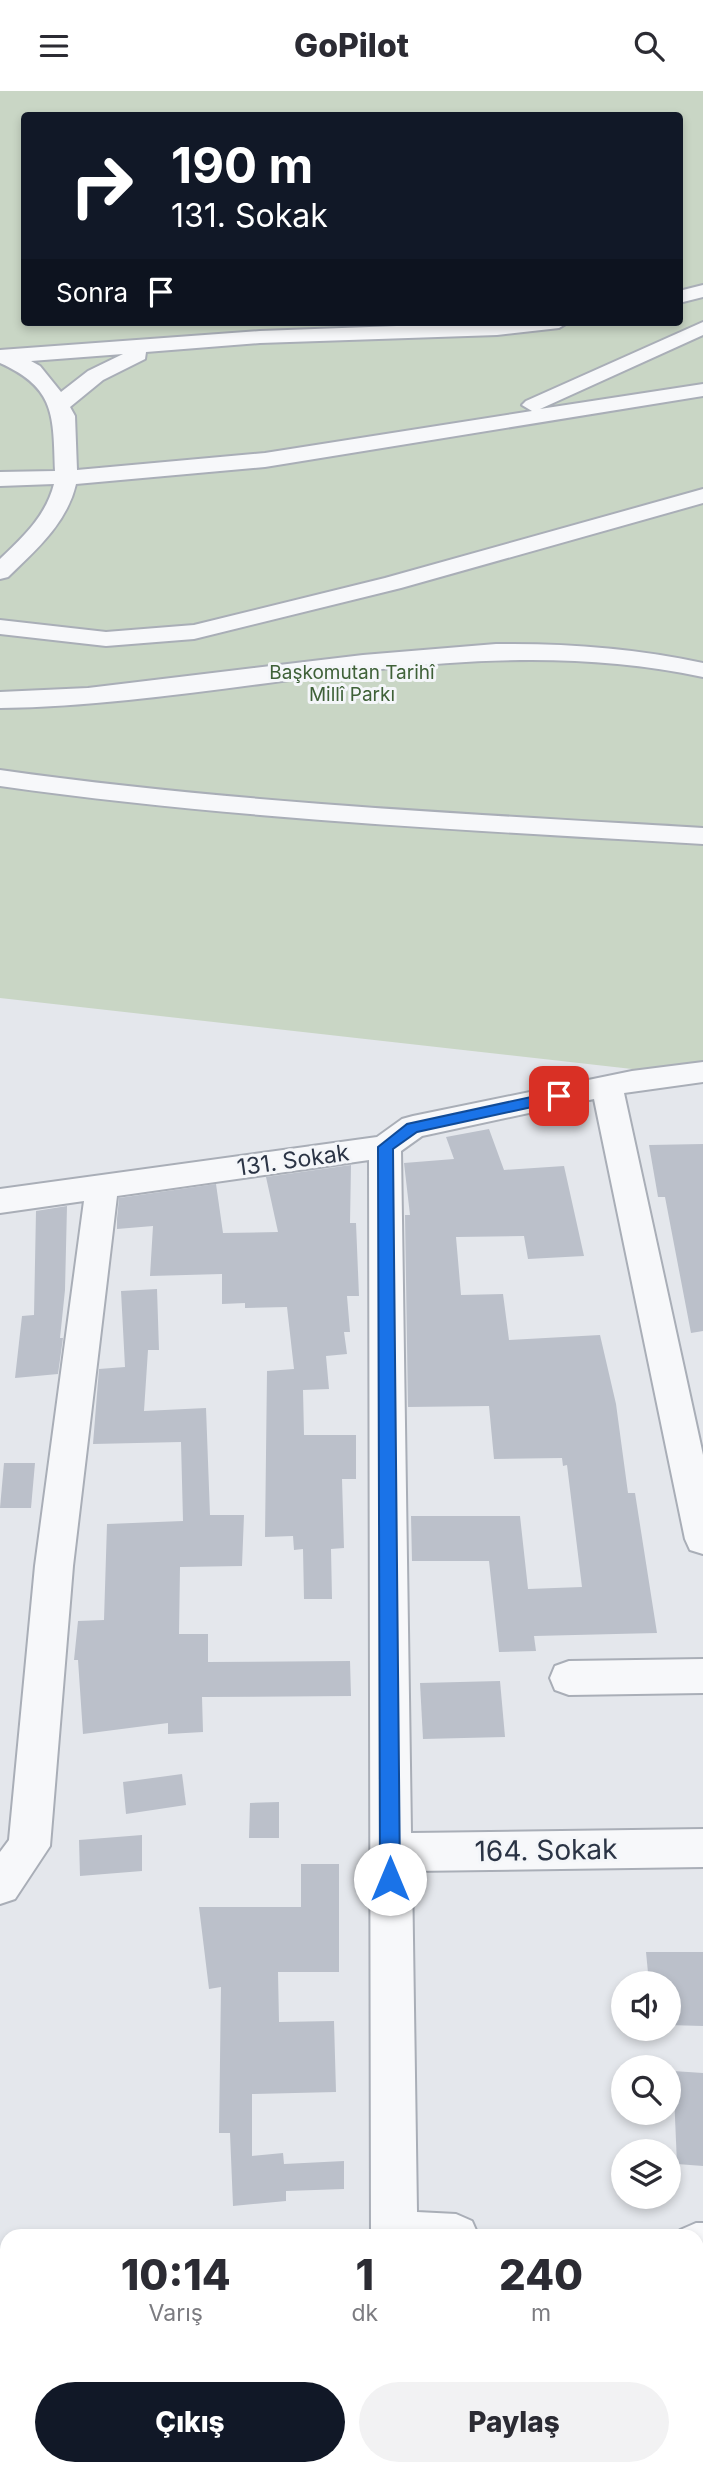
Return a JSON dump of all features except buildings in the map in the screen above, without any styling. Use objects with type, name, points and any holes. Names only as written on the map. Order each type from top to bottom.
[{"type":"street","points":[[683,296],[703,291]]},
{"type":"street","points":[[5,356],[261,337],[524,326]]},
{"type":"street","points":[[495,422],[703,328]]},
{"type":"street","points":[[60,406],[74,389],[92,376],[146,351],[172,344]]},
{"type":"street","points":[[0,572],[37,536],[60,504],[66,479],[64,416],[60,406],[33,370],[5,356]]},
{"type":"street","points":[[0,479],[66,479],[178,473],[703,390]]},
{"type":"street","points":[[0,627],[107,639],[194,632],[393,583],[703,496]]},
{"type":"street","points":[[0,700],[69,700],[231,678],[433,657],[519,652],[582,652],[646,658],[703,670]]},
{"type":"street","points":[[0,778],[121,795],[294,811],[703,836]]},
{"type":"street","name":"131. Sokak","points":[[0,1201],[385,1147],[413,1127],[607,1086],[703,1072]]},
{"type":"street","points":[[607,1086],[703,1539]]},
{"type":"street","points":[[385,1147],[394,2229]]},
{"type":"street","points":[[0,1885],[29,1846],[54,1566],[102,1187]]},
{"type":"street","points":[[569,1678],[703,1676]]},
{"type":"street","name":"164. Sokak","points":[[390,1852],[703,1849]]},
{"type":"green space","name":"Başkomutan Tarihî Millî Parkı","points":[[0,91],[703,91],[703,1077],[0,998]]},
{"type":"route","points":[[390,1879],[385,1147],[413,1127],[559,1096]]}]
